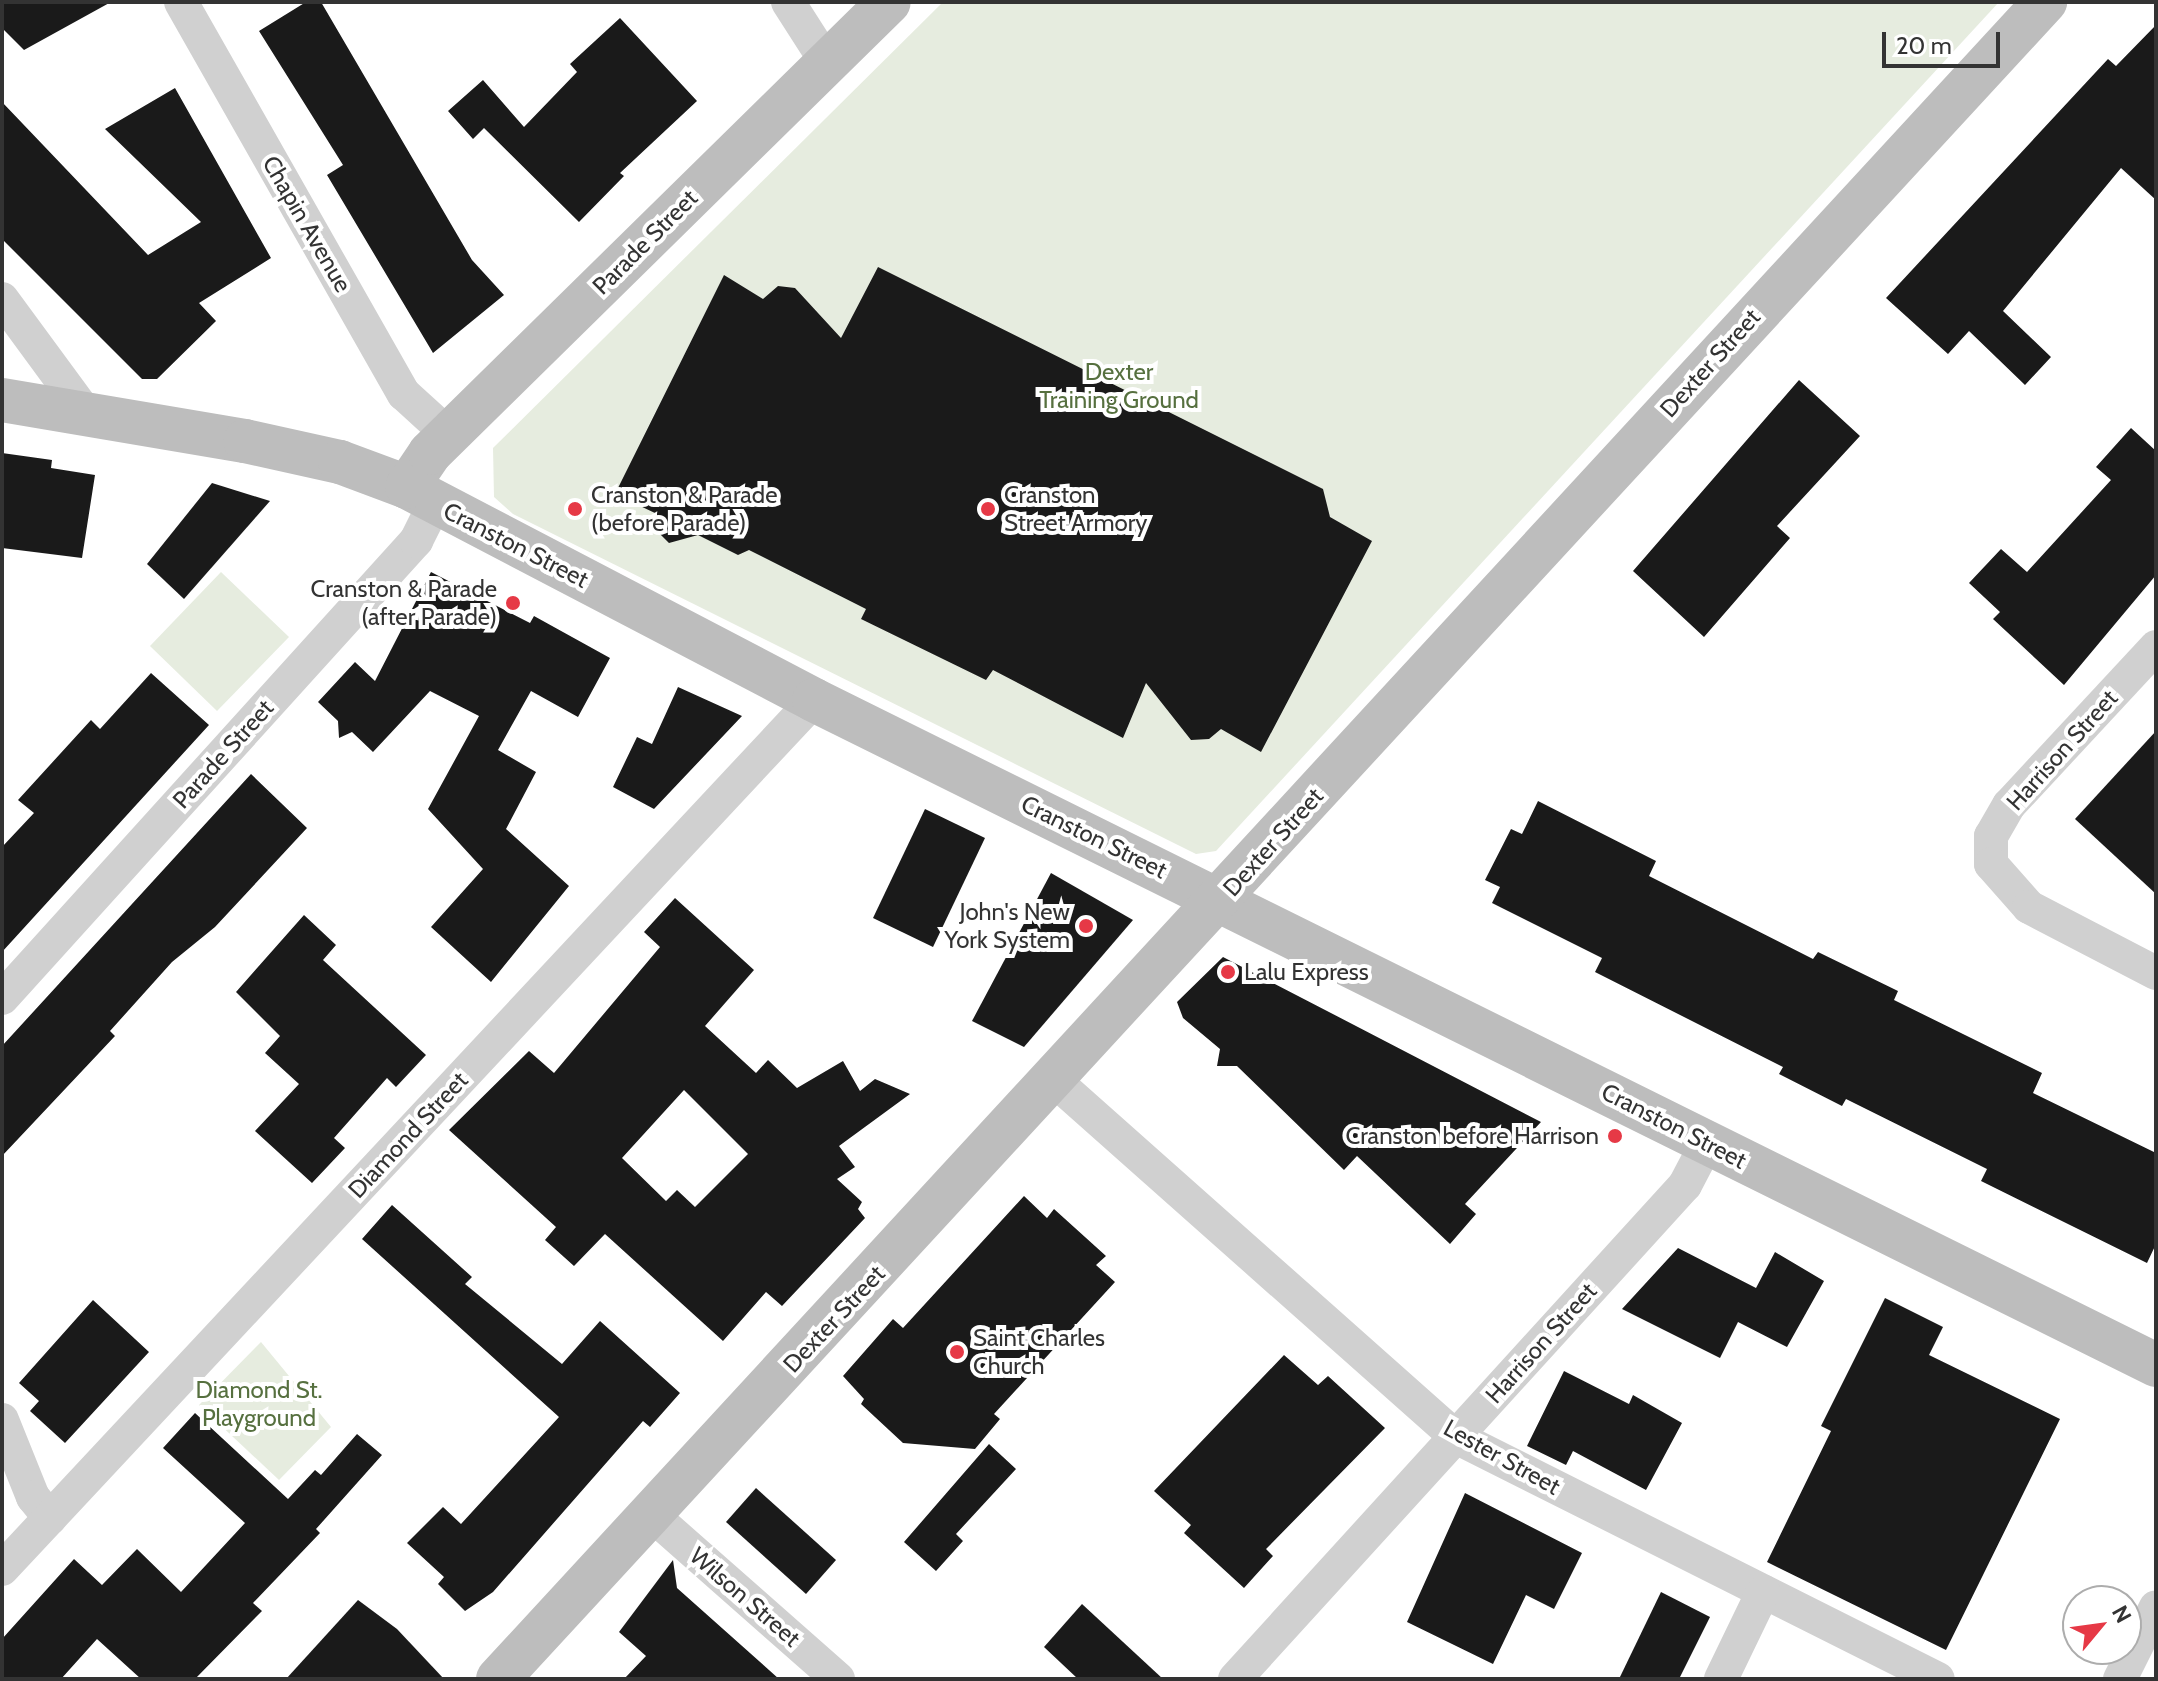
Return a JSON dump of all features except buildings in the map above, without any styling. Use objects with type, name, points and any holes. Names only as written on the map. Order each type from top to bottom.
[{"type":"street","name":"Chapin Avenue","points":[[181,2],[404,394],[449,435]]},
{"type":"street","points":[[788,2],[827,63]]},
{"type":"street","name":"Parade Street","points":[[2,998],[416,541],[421,495],[449,435],[889,2]]},
{"type":"street","name":"Dexter Street","points":[[498,1679],[1055,1081],[2045,2]]},
{"type":"street","points":[[2,299],[85,412]]},
{"type":"street","name":"Cranston Street","points":[[2,400],[85,412],[340,462],[421,495],[814,700],[1222,899],[2156,1365]]},
{"type":"street","name":"Harrison Street","points":[[2156,647],[2009,805],[1991,836],[1991,864],[2029,907],[2156,973]]},
{"type":"street","name":"Diamond Street","points":[[2,1569],[814,700]]},
{"type":"street","name":"Lester Street","points":[[1055,1081],[1456,1437],[1938,1679]]},
{"type":"street","name":"Harrison Street","points":[[1235,1679],[1685,1185],[1707,1143]]},
{"type":"street","points":[[2,1420],[33,1497],[50,1518]]},
{"type":"street","name":"Wilson Street","points":[[652,1515],[838,1679]]},
{"type":"street","points":[[1721,1679],[1763,1592]]},
{"type":"street","points":[[2120,1679],[2156,1607]]},
{"type":"green space","name":"Dexter Training Ground","points":[[943,2],[1999,2],[1216,851],[1196,854],[513,514],[494,497],[493,448]]},
{"type":"green space","points":[[221,572],[289,637],[217,711],[150,646]]},
{"type":"green space","name":"Diamond St. Playground","points":[[261,1342],[331,1427],[279,1480],[199,1405]]},
{"type":"place","name":"Cranston & Parade (before Parade)","points":[[575,509]]},
{"type":"place","name":"Cranston Street Armory","points":[[988,509]]},
{"type":"place","name":"Cranston & Parade (after Parade)","points":[[513,603]]},
{"type":"place","name":"John's New York System","points":[[1086,926]]},
{"type":"place","name":"Lalu Express","points":[[1228,972]]},
{"type":"place","name":"Cranston before Harrison","points":[[1615,1136]]},
{"type":"place","name":"Saint Charles Church","points":[[957,1352]]}]
